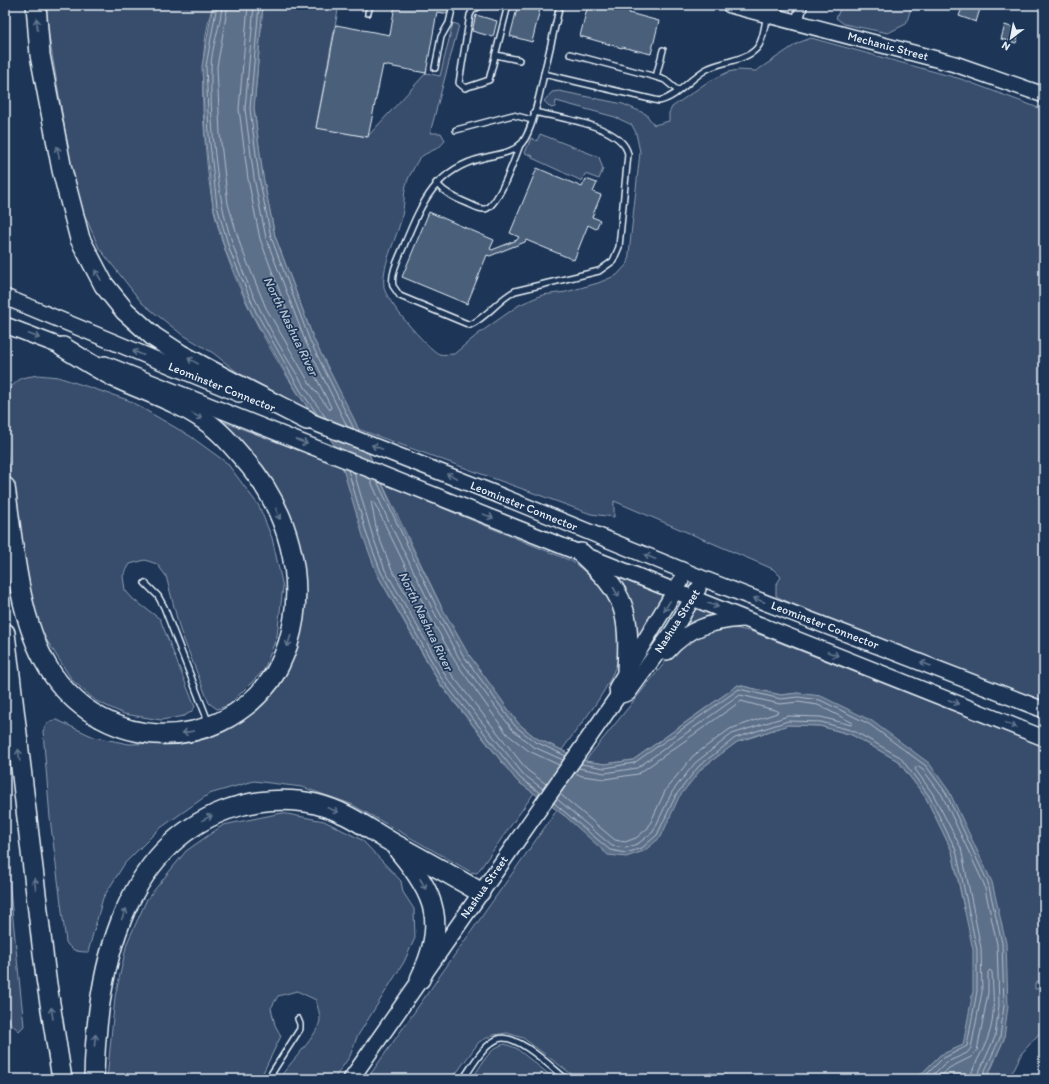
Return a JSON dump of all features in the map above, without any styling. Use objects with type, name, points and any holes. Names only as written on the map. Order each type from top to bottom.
[{"type":"highway","points":[[36,5],[40,55],[62,170],[80,239],[97,274],[111,295],[125,311],[150,334],[180,354],[252,396],[307,420]]},
{"type":"highway","points":[[5,487],[24,605],[33,633],[44,659],[53,674],[69,694],[89,712],[123,728],[140,733],[172,734],[192,731],[210,726],[234,715],[251,702],[271,680],[284,656],[293,626],[296,592],[294,559],[272,498],[245,459],[222,435],[204,420],[176,404],[113,376],[63,347]]},
{"type":"highway","points":[[581,553],[610,581],[618,594],[627,626],[626,671]]},
{"type":"highway","points":[[5,633],[46,978],[62,1079]]},
{"type":"highway","points":[[94,1079],[94,1043],[100,994],[108,957],[123,915],[136,890],[154,862],[182,833],[214,815],[236,807],[266,801],[298,802],[329,808],[356,819],[392,842],[480,892]]},
{"type":"highway","points":[[392,842],[421,880],[433,907],[435,940],[430,960],[420,979]]},
{"type":"main road","name":"Mechanic Street","points":[[736,6],[774,12],[797,22],[955,64],[1044,95]]},
{"type":"main road","name":"Leominster Connector","points":[[5,297],[252,396]]},
{"type":"main road","name":"Leominster Connector","points":[[5,324],[1044,738]]},
{"type":"main road","name":"Leominster Connector","points":[[307,420],[413,461],[686,572],[1044,710]]},
{"type":"main road","name":"Nashua Street","points":[[623,694],[618,687],[626,671],[676,591],[686,572]]},
{"type":"main road","name":"Nashua Street","points":[[352,1079],[480,892],[596,728],[673,631],[704,579]]},
{"type":"main road","points":[[623,694],[642,682],[674,644],[691,631],[710,623],[746,619]]},
{"type":"street","points":[[797,22],[802,5]]},
{"type":"lane","points":[[368,13],[370,5]]},
{"type":"lane","points":[[435,68],[441,37],[449,23],[454,5]]},
{"type":"lane","points":[[480,5],[472,11],[470,15],[459,83],[464,88],[489,80],[508,6],[501,5]]},
{"type":"lane","points":[[436,183],[446,194],[482,209],[490,207],[496,199],[521,143],[529,132],[560,5]]},
{"type":"lane","points":[[544,74],[654,100],[666,98],[709,68],[744,56],[755,50],[761,42],[774,12]]},
{"type":"lane","points":[[656,76],[663,50]]},
{"type":"lane","points":[[496,54],[519,60]]},
{"type":"lane","points":[[570,54],[656,76],[665,80],[678,91]]},
{"type":"lane","points":[[521,143],[507,152],[478,159],[458,167],[446,174],[436,183],[416,217],[393,274],[393,286],[405,299],[470,325],[477,321],[505,297],[515,291],[604,268],[613,261],[619,247],[627,149],[622,140],[608,131],[534,112]]},
{"type":"lane","points":[[456,130],[513,115],[532,120]]},
{"type":"lane","points":[[145,584],[158,596],[164,607],[210,726]]},
{"type":"lane","points":[[268,1079],[300,1029],[298,1019]]},
{"type":"lane","points":[[463,1079],[493,1042],[504,1038],[516,1040],[566,1079]]},
{"type":"shaded area","points":[[46,5],[213,5],[209,18],[205,44],[203,110],[205,146],[213,206],[228,259],[251,313],[280,364],[310,411],[237,372],[213,353],[180,333],[142,303],[99,248],[76,195],[47,25]]},
{"type":"shaded area","points":[[263,5],[339,5],[316,127],[367,137],[426,73],[440,76],[453,23],[459,25],[430,133],[441,133],[445,140],[443,144],[419,159],[410,175],[405,189],[401,219],[385,268],[384,278],[384,287],[391,302],[425,343],[439,354],[454,354],[478,334],[519,305],[542,295],[566,292],[598,283],[617,275],[628,263],[640,152],[636,133],[632,125],[615,117],[556,101],[555,107],[551,108],[544,101],[552,92],[559,91],[623,104],[646,114],[654,125],[669,121],[669,113],[672,107],[706,83],[728,72],[738,70],[756,71],[798,43],[811,38],[961,79],[1044,110],[1044,705],[806,611],[776,596],[776,585],[781,577],[773,569],[614,501],[614,517],[591,514],[358,429],[314,340],[275,236],[263,177],[254,108]]},
{"type":"shaded area","points":[[842,5],[912,5],[906,24],[888,33],[844,24],[836,18]]},
{"type":"shaded area","points":[[540,134],[599,157],[603,169],[599,179],[585,174],[582,181],[532,158],[533,156],[525,153],[531,138],[537,141]]},
{"type":"shaded area","points":[[38,375],[58,377],[128,400],[190,436],[227,463],[259,506],[272,538],[283,587],[277,636],[264,670],[229,705],[217,709],[209,703],[180,630],[166,576],[157,564],[145,560],[130,564],[123,576],[125,590],[133,599],[160,619],[195,707],[191,712],[184,716],[161,720],[124,714],[96,701],[72,680],[39,628],[14,515],[5,431],[5,397],[11,387],[21,378]]},
{"type":"shaded area","points":[[224,422],[343,467],[377,574],[439,683],[517,781],[534,793],[477,873],[471,872],[351,804],[302,787],[254,781],[209,794],[159,829],[125,863],[103,898],[88,952],[78,951],[70,947],[66,942],[50,818],[43,731],[47,724],[50,721],[57,720],[94,737],[129,744],[170,743],[271,689],[300,569],[222,426]]},
{"type":"shaded area","points":[[382,483],[571,561],[596,582],[605,594],[613,607],[618,621],[621,636],[620,652],[615,668],[605,690],[562,750],[536,738],[518,723],[467,652],[441,606]]},
{"type":"shaded area","points":[[617,577],[661,595],[662,599],[635,647],[615,579]]},
{"type":"shaded area","points":[[694,608],[712,614],[712,615],[689,623]]},
{"type":"shaded area","points":[[735,628],[753,632],[1044,747],[1044,977],[1035,984],[1035,989],[1044,987],[1044,1028],[1022,1053],[1009,1079],[987,1079],[1004,1039],[949,791],[798,693],[781,695],[738,685],[633,760],[605,764],[585,761],[675,650],[689,640],[710,631]]},
{"type":"shaded area","points":[[788,725],[820,726],[852,735],[898,761],[926,798],[952,851],[964,909],[981,942],[966,1079],[728,1079],[726,1075],[710,1073],[694,1079],[578,1079],[523,1038],[507,1033],[493,1035],[479,1042],[452,1079],[367,1079],[557,810],[565,816],[696,775],[702,768],[737,742]]},
{"type":"shaded area","points":[[282,813],[324,821],[362,840],[401,881],[403,892],[414,909],[415,938],[404,962],[357,1037],[350,1056],[334,1079],[279,1079],[315,1033],[319,1025],[320,1014],[316,1000],[297,991],[278,996],[271,1008],[275,1025],[281,1036],[260,1079],[107,1079],[115,997],[127,943],[147,899],[186,851],[223,825]]},
{"type":"shaded area","points":[[5,841],[24,1026],[19,1031],[10,1023],[5,1003]]},
{"type":"shaded area","points":[[505,1044],[516,1048],[555,1079],[472,1079],[490,1053],[499,1046]]},
{"type":"water","name":"North Nashua River","points":[[213,5],[263,5],[254,108],[263,176],[275,236],[314,340],[355,421],[397,518],[441,606],[467,652],[518,723],[536,738],[585,761],[605,764],[633,760],[738,685],[781,695],[798,693],[821,696],[872,721],[929,763],[949,791],[992,882],[1006,943],[1008,1005],[1004,1039],[988,1074],[983,1079],[916,1079],[940,1055],[963,1045],[973,991],[973,950],[952,851],[926,798],[898,761],[852,735],[820,726],[788,725],[737,742],[702,768],[679,797],[661,837],[644,851],[626,857],[608,855],[565,816],[517,781],[440,683],[377,574],[363,536],[337,449],[297,392],[252,314],[226,252],[213,206],[205,135],[202,66]]},
{"type":"building","points":[[395,5],[452,5],[451,14],[437,12],[426,73],[383,65],[368,137],[316,128],[336,25],[390,35]]},
{"type":"building","points":[[518,5],[541,5],[532,42],[510,36]]},
{"type":"building","points":[[588,5],[599,5],[617,10],[618,7],[630,10],[629,13],[659,21],[651,54],[622,48],[580,36]]},
{"type":"building","points":[[963,5],[980,9],[976,22],[959,16]]},
{"type":"building","points":[[476,15],[497,21],[493,37],[472,31]]},
{"type":"building","points":[[1005,25],[1020,30],[1016,43],[1001,39]]},
{"type":"building","points":[[537,168],[582,187],[586,179],[597,183],[593,192],[601,195],[592,217],[600,220],[596,229],[588,225],[574,260],[526,240],[525,242],[490,256],[487,255],[467,304],[402,277],[429,212],[494,240],[490,249],[492,250],[517,240],[519,237],[510,233]]}]
